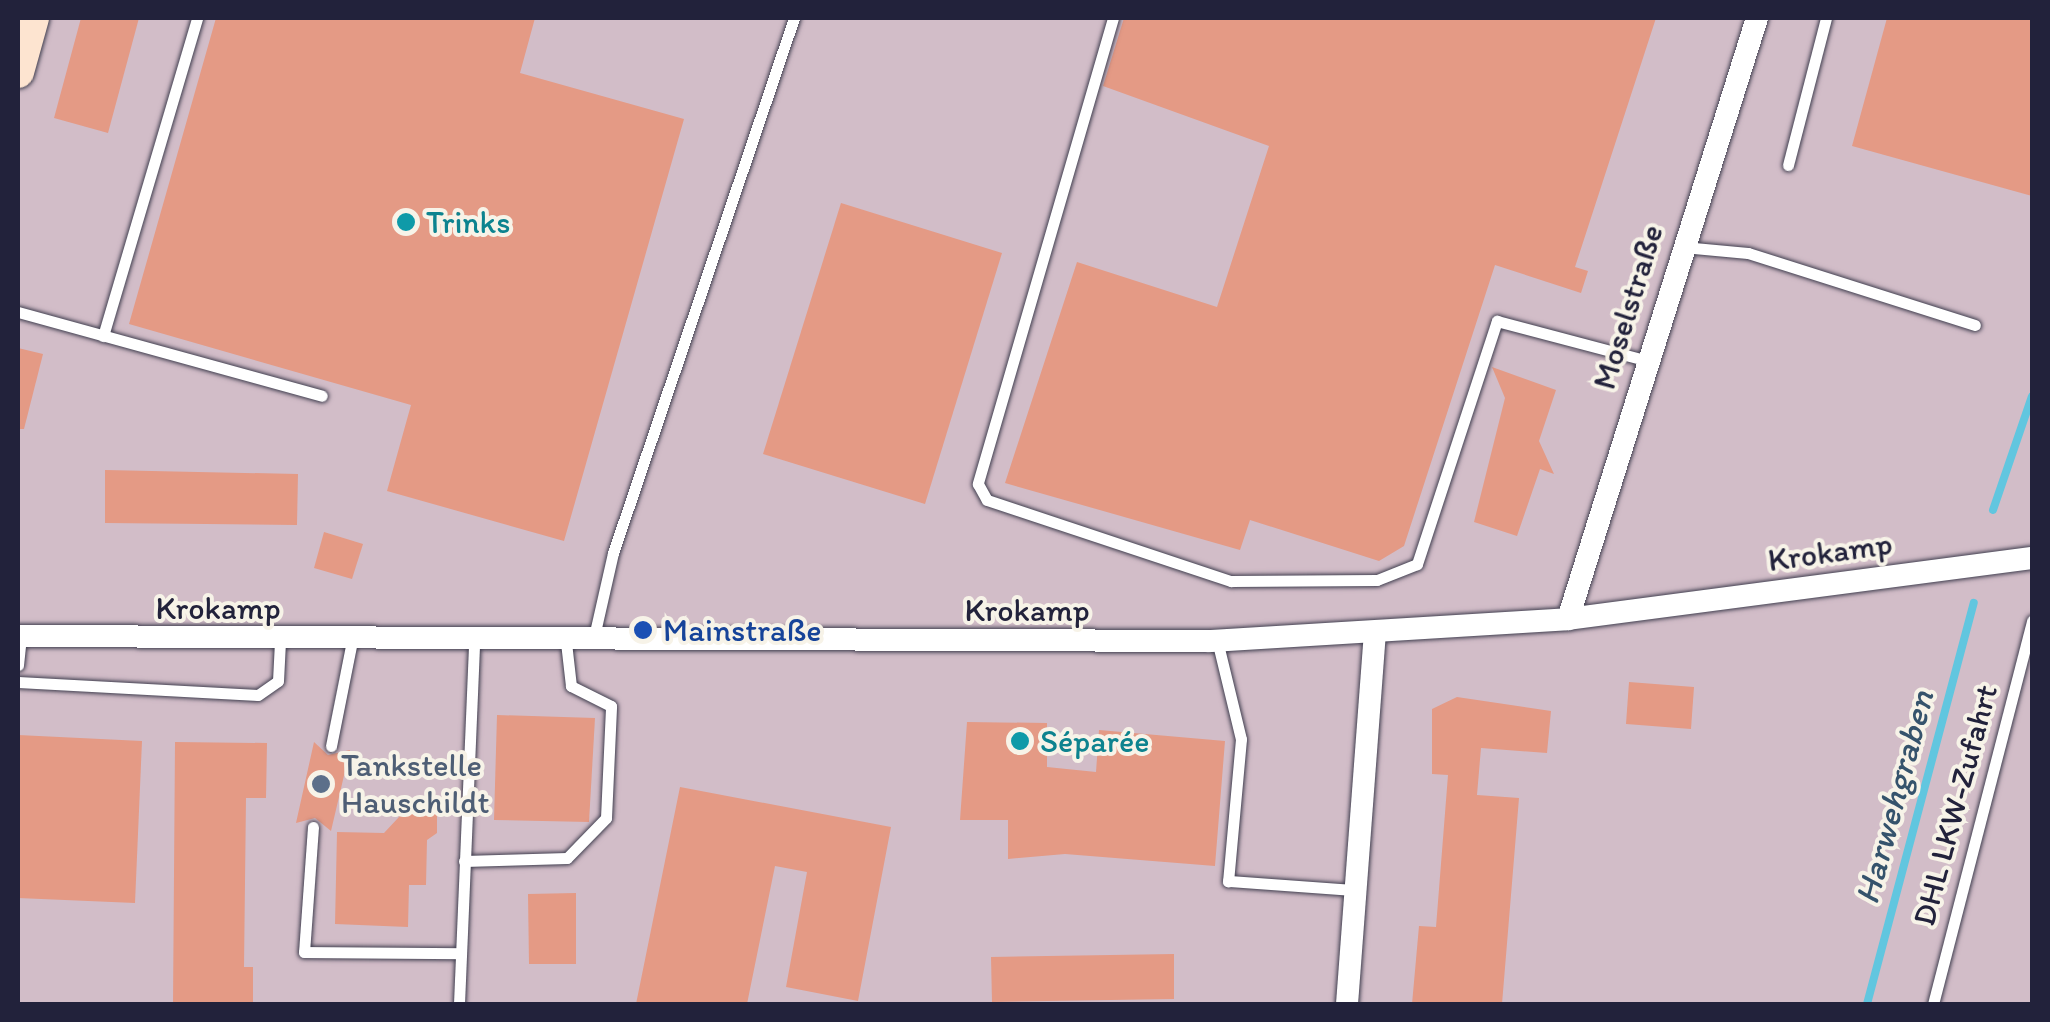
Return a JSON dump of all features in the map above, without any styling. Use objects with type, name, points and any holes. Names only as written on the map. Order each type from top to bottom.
[{"type":"street","points":[[18,72],[33,18]]},
{"type":"street","name":"Moselstraße","points":[[1568,619],[1679,247],[1758,18]]},
{"type":"street","name":"Krokamp","points":[[20,636],[593,642],[1217,640],[1374,634],[1568,619],[2032,558]]},
{"type":"street","points":[[1347,1004],[1374,634]]},
{"type":"lane","points":[[103,336],[198,18]]},
{"type":"lane","points":[[593,642],[613,553],[794,18]]},
{"type":"lane","points":[[1113,18],[978,484],[987,500],[1231,581],[1377,580],[1417,564],[1497,321],[1645,360]]},
{"type":"lane","points":[[1788,166],[1826,18]]},
{"type":"lane","points":[[1679,247],[1748,253],[1975,325]]},
{"type":"lane","points":[[18,312],[322,396]]},
{"type":"lane","name":"DHL LKW-Zufahrt","points":[[1932,1004],[2032,620]]},
{"type":"lane","points":[[18,665],[20,636]]},
{"type":"lane","points":[[18,682],[258,695],[278,681],[280,640]]},
{"type":"lane","points":[[1217,640],[1241,739],[1228,881],[1356,890]]},
{"type":"lane","points":[[331,746],[352,641]]},
{"type":"lane","points":[[459,1004],[474,641]]},
{"type":"lane","points":[[464,861],[567,858],[606,818],[611,706],[571,686],[566,642]]},
{"type":"lane","points":[[313,827],[304,952],[460,953]]},
{"type":"shaded area","points":[[18,18],[2032,18],[2032,1004],[18,1004]]},
{"type":"building","points":[[81,18],[139,18],[108,133],[54,118]]},
{"type":"building","name":"Trinks","points":[[216,18],[535,18],[520,73],[684,119],[564,541],[387,491],[411,405],[129,324]]},
{"type":"building","points":[[1124,18],[1656,18],[1575,267],[1588,271],[1581,293],[1495,265],[1404,546],[1379,561],[1250,520],[1240,550],[1005,483],[1077,262],[1217,307],[1269,146],[1103,86]]},
{"type":"building","points":[[1887,18],[2032,18],[2032,196],[1852,146]]},
{"type":"building","points":[[841,203],[1002,253],[925,504],[763,454]]},
{"type":"building","points":[[18,348],[43,354],[24,429],[18,429]]},
{"type":"building","points":[[1492,367],[1556,390],[1539,441],[1554,474],[1540,469],[1517,536],[1474,522],[1505,398]]},
{"type":"building","points":[[105,470],[298,474],[297,525],[105,523]]},
{"type":"building","points":[[324,532],[363,544],[352,579],[314,568]]},
{"type":"building","points":[[1629,682],[1694,687],[1691,729],[1626,724]]},
{"type":"building","points":[[1457,697],[1551,711],[1547,753],[1481,748],[1477,795],[1519,798],[1502,1004],[1412,1004],[1419,926],[1436,927],[1448,775],[1432,774],[1432,709]]},
{"type":"building","points":[[497,715],[595,718],[589,822],[494,820]]},
{"type":"building","points":[[967,722],[1047,723],[1047,767],[1096,772],[1099,730],[1225,741],[1215,866],[1065,854],[1008,859],[1008,820],[960,820]]},
{"type":"building","points":[[18,735],[142,741],[135,903],[18,898]]},
{"type":"building","points":[[175,742],[267,743],[266,798],[246,798],[244,967],[253,967],[253,1004],[173,1004]]},
{"type":"building","points":[[314,742],[328,755],[350,750],[331,831],[315,818],[296,823]]},
{"type":"building","points":[[680,787],[891,827],[858,1001],[786,987],[807,872],[775,866],[747,1004],[636,1004]]},
{"type":"building","points":[[413,802],[437,811],[437,833],[427,840],[426,885],[409,885],[408,927],[335,924],[337,832],[384,833]]},
{"type":"building","points":[[576,893],[576,964],[529,964],[528,894]]},
{"type":"building","points":[[1174,954],[1174,999],[992,1002],[991,957]]},
{"type":"waterway","name":"Harwehgraben","points":[[1993,510],[2032,396]]},
{"type":"waterway","name":"Harwehgraben","points":[[1867,1004],[1974,603]]},
{"type":"place","name":"Trinks","points":[[406,222]]},
{"type":"place","name":"Mainstraße","points":[[643,630]]},
{"type":"place","name":"Séparée","points":[[1020,741]]},
{"type":"place","name":"Tankstelle Hauschildt","points":[[321,784]]}]
